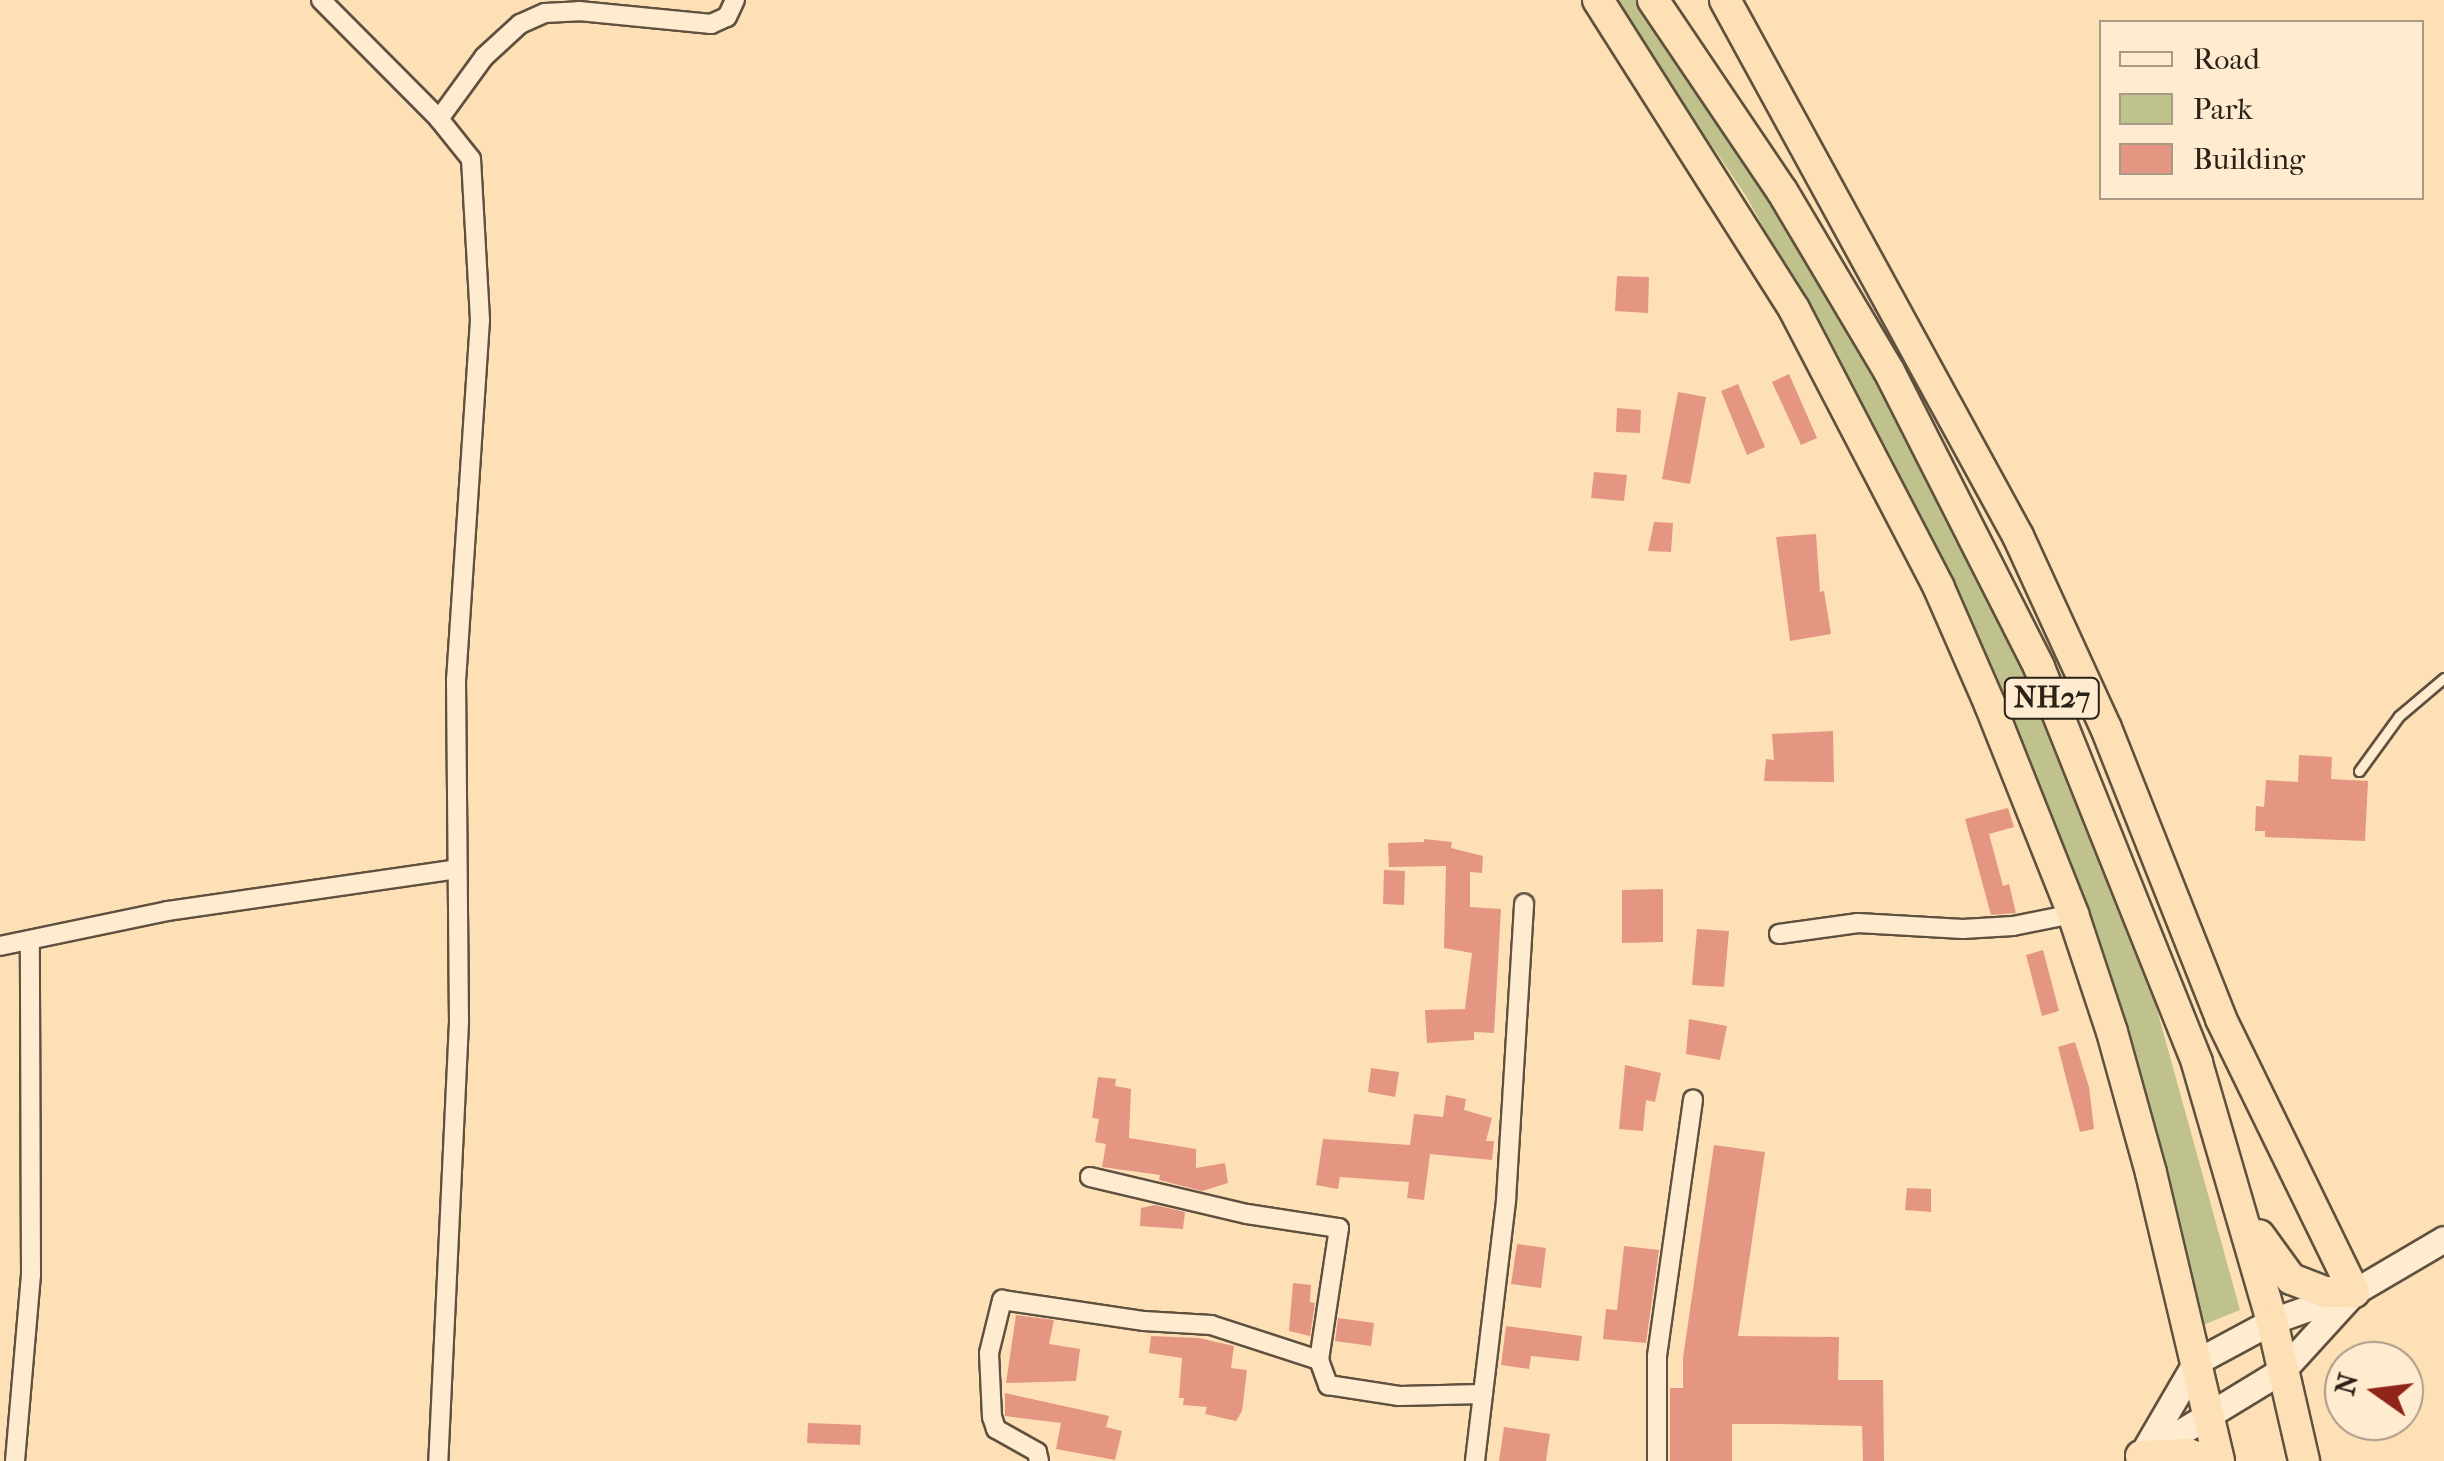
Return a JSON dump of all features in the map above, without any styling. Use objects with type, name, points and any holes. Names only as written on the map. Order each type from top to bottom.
[{"type":"highway","name":"NH27","points":[[1598,0],[1747,231],[1879,468],[1975,671],[2072,914],[2142,1138],[2218,1461]]},
{"type":"highway","name":"NH27","points":[[1653,0],[1826,262],[1889,371],[1982,547],[2039,668],[2152,942],[2197,1063],[2272,1321],[2304,1461]]},
{"type":"highway","points":[[1724,0],[2018,536],[2106,728],[2221,1019],[2354,1292]]},
{"type":"highway","points":[[2240,1202],[2273,1258],[2291,1279],[2314,1289],[2354,1292]]},
{"type":"highway","points":[[2138,1458],[2188,1454],[2209,1461]]},
{"type":"main road","points":[[2138,1458],[2196,1362],[2272,1321],[2354,1292],[2443,1238]]},
{"type":"main road","points":[[2138,1458],[2284,1369],[2354,1292]]},
{"type":"street","points":[[321,0],[439,118],[471,159],[480,320],[456,678],[459,1022],[438,1461]]},
{"type":"street","points":[[439,118],[484,57],[520,24],[545,14],[579,11],[711,24],[727,17],[735,0]]},
{"type":"street","points":[[0,946],[167,912],[457,869]]},
{"type":"street","points":[[1475,1461],[1506,1200],[1524,904]]},
{"type":"street","points":[[1779,934],[1858,923],[1963,929],[2013,926],[2072,914]]},
{"type":"street","points":[[15,1461],[31,1275],[30,940]]},
{"type":"street","points":[[1657,1461],[1657,1356],[1693,1100]]},
{"type":"street","points":[[1090,1177],[1247,1214],[1338,1228],[1319,1360],[1324,1379],[1337,1390],[1399,1396],[1483,1394]]},
{"type":"street","points":[[1039,1461],[1037,1452],[996,1430],[992,1416],[989,1353],[1002,1300],[1144,1322],[1211,1325],[1319,1360]]},
{"type":"lane","points":[[2359,771],[2399,716],[2444,678]]},
{"type":"green space","points":[[1613,0],[1639,0],[1762,179],[1910,434],[1994,597],[2143,959],[2240,1310],[2203,1325],[2105,971],[1965,609],[1886,447],[1746,196]]},
{"type":"building","points":[[1617,276],[1649,277],[1648,313],[1615,311]]},
{"type":"building","points":[[1789,374],[1817,438],[1801,445],[1772,382]]},
{"type":"building","points":[[1738,384],[1765,447],[1747,455],[1721,391]]},
{"type":"building","points":[[1678,392],[1706,397],[1690,484],[1662,479]]},
{"type":"building","points":[[1617,408],[1641,410],[1640,433],[1616,432]]},
{"type":"building","points":[[1594,472],[1627,475],[1624,501],[1591,498]]},
{"type":"building","points":[[1654,522],[1673,523],[1671,552],[1648,551]]},
{"type":"building","points":[[1816,534],[1820,592],[1824,591],[1831,634],[1790,641],[1776,537]]},
{"type":"building","points":[[1833,731],[1834,782],[1764,781],[1766,759],[1774,760],[1772,734]]},
{"type":"building","points":[[2299,755],[2332,757],[2331,779],[2368,781],[2365,841],[2265,837],[2265,831],[2255,831],[2256,806],[2264,807],[2266,780],[2298,782]]},
{"type":"building","points":[[2008,808],[2014,827],[1989,834],[2003,886],[2009,884],[2016,913],[1991,915],[1965,819]]},
{"type":"building","points":[[1424,839],[1452,842],[1451,848],[1483,856],[1482,873],[1470,872],[1470,907],[1501,909],[1494,1033],[1474,1032],[1474,1040],[1427,1043],[1425,1010],[1465,1009],[1472,953],[1444,948],[1446,866],[1389,867],[1388,843]]},
{"type":"building","points":[[1384,870],[1405,871],[1404,905],[1383,904]]},
{"type":"building","points":[[1663,889],[1663,942],[1622,943],[1622,890]]},
{"type":"building","points":[[1697,929],[1729,931],[1724,987],[1692,985]]},
{"type":"building","points":[[2043,950],[2059,1011],[2042,1016],[2026,955]]},
{"type":"building","points":[[1689,1019],[1727,1026],[1720,1060],[1686,1054]]},
{"type":"building","points":[[2075,1042],[2089,1087],[2094,1129],[2080,1132],[2058,1047]]},
{"type":"building","points":[[1625,1065],[1661,1073],[1655,1102],[1646,1100],[1643,1131],[1619,1129]]},
{"type":"building","points":[[1371,1068],[1399,1072],[1395,1097],[1368,1092]]},
{"type":"building","points":[[1098,1077],[1116,1079],[1115,1086],[1131,1089],[1129,1138],[1196,1149],[1196,1168],[1225,1163],[1228,1183],[1202,1191],[1159,1180],[1160,1175],[1102,1167],[1106,1144],[1095,1142],[1099,1119],[1092,1118]]},
{"type":"building","points":[[1446,1095],[1466,1099],[1464,1110],[1492,1118],[1486,1141],[1494,1141],[1492,1160],[1430,1154],[1424,1200],[1407,1198],[1409,1182],[1340,1177],[1338,1189],[1316,1185],[1323,1139],[1410,1145],[1414,1114],[1443,1117]]},
{"type":"building","points":[[1714,1145],[1765,1152],[1738,1336],[1839,1337],[1838,1380],[1883,1380],[1884,1461],[1863,1461],[1862,1426],[1732,1424],[1732,1461],[1670,1461],[1670,1388],[1683,1388],[1683,1358]]},
{"type":"building","points":[[1907,1188],[1931,1189],[1931,1212],[1905,1210]]},
{"type":"building","points":[[1155,1205],[1185,1212],[1183,1229],[1140,1226],[1141,1208]]},
{"type":"building","points":[[1517,1244],[1546,1248],[1541,1288],[1511,1284]]},
{"type":"building","points":[[1624,1246],[1659,1250],[1646,1343],[1603,1339],[1606,1309],[1617,1310]]},
{"type":"building","points":[[1293,1283],[1311,1285],[1310,1302],[1315,1303],[1310,1336],[1289,1331]]},
{"type":"building","points":[[1016,1315],[1054,1320],[1049,1344],[1080,1349],[1076,1381],[1006,1383]]},
{"type":"building","points":[[1338,1318],[1374,1323],[1371,1346],[1335,1341]]},
{"type":"building","points":[[1506,1326],[1582,1336],[1579,1361],[1531,1356],[1529,1369],[1501,1365]]},
{"type":"building","points":[[1151,1336],[1199,1338],[1234,1346],[1231,1368],[1247,1370],[1242,1411],[1236,1421],[1205,1414],[1207,1407],[1183,1405],[1184,1398],[1179,1398],[1182,1358],[1149,1353]]},
{"type":"building","points":[[1005,1393],[1109,1416],[1106,1427],[1122,1431],[1115,1460],[1056,1449],[1061,1423],[1005,1416]]},
{"type":"building","points":[[808,1423],[861,1425],[860,1445],[807,1443]]},
{"type":"building","points":[[1504,1427],[1550,1434],[1546,1461],[1499,1461]]}]
